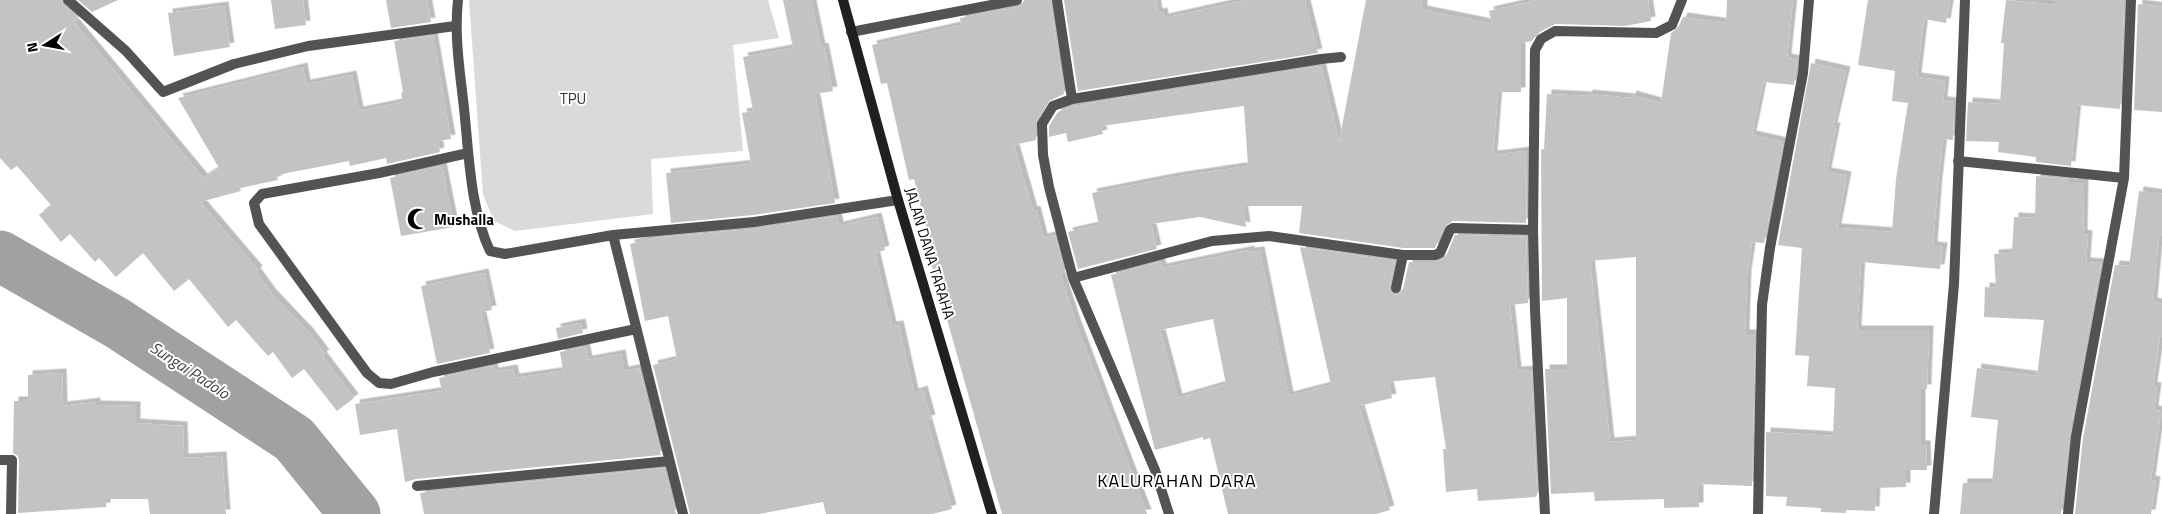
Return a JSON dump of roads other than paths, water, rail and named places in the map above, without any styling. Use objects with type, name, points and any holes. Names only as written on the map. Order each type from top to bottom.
[{"type":"street","points":[[68,0],[126,50],[163,92],[234,64],[308,46],[455,26]]},
{"type":"street","points":[[458,0],[455,26],[468,153],[477,211],[490,251],[505,254],[612,235],[754,222],[898,200]]},
{"type":"street","name":"JALAN DANA TARAHA","points":[[843,0],[898,200],[992,514]]},
{"type":"street","points":[[851,32],[1017,0]]},
{"type":"street","points":[[1056,0],[1072,99]]},
{"type":"street","points":[[1546,514],[1535,310],[1533,230],[1535,50],[1540,39],[1555,31],[1656,32],[1672,25],[1682,0]]},
{"type":"street","points":[[1758,514],[1762,304],[1770,248],[1803,73],[1810,0]]},
{"type":"street","points":[[1934,514],[1954,284],[1965,0]]},
{"type":"street","points":[[2068,514],[2076,437],[2124,178],[2131,0]]},
{"type":"street","points":[[1169,514],[1155,470],[1074,278],[1049,187],[1043,155],[1042,124],[1053,106],[1072,99],[1320,58],[1341,57]]},
{"type":"street","points":[[468,153],[379,173],[262,194],[254,202],[260,224],[367,373],[379,384],[391,384],[434,372],[636,329]]},
{"type":"street","points":[[1958,161],[2124,178]]},
{"type":"street","points":[[1074,278],[1212,241],[1269,236],[1403,255],[1435,255],[1440,253],[1450,230],[1453,228],[1533,230]]},
{"type":"street","points":[[612,235],[683,514]]},
{"type":"street","points":[[1396,288],[1403,255]]},
{"type":"street","points":[[0,460],[12,460],[11,514]]},
{"type":"street","points":[[417,486],[670,461]]},
{"type":"waterway","name":"Sungai Padolo","points":[[0,256],[117,323],[294,439],[355,514]]},
{"type":"place","name":"Mushalla","points":[[418,219]]},
{"type":"district","name":"KALURAHAN DARA","points":[[1177,480]]},
{"type":"park label","name":"TPU","points":[[573,98]]}]
